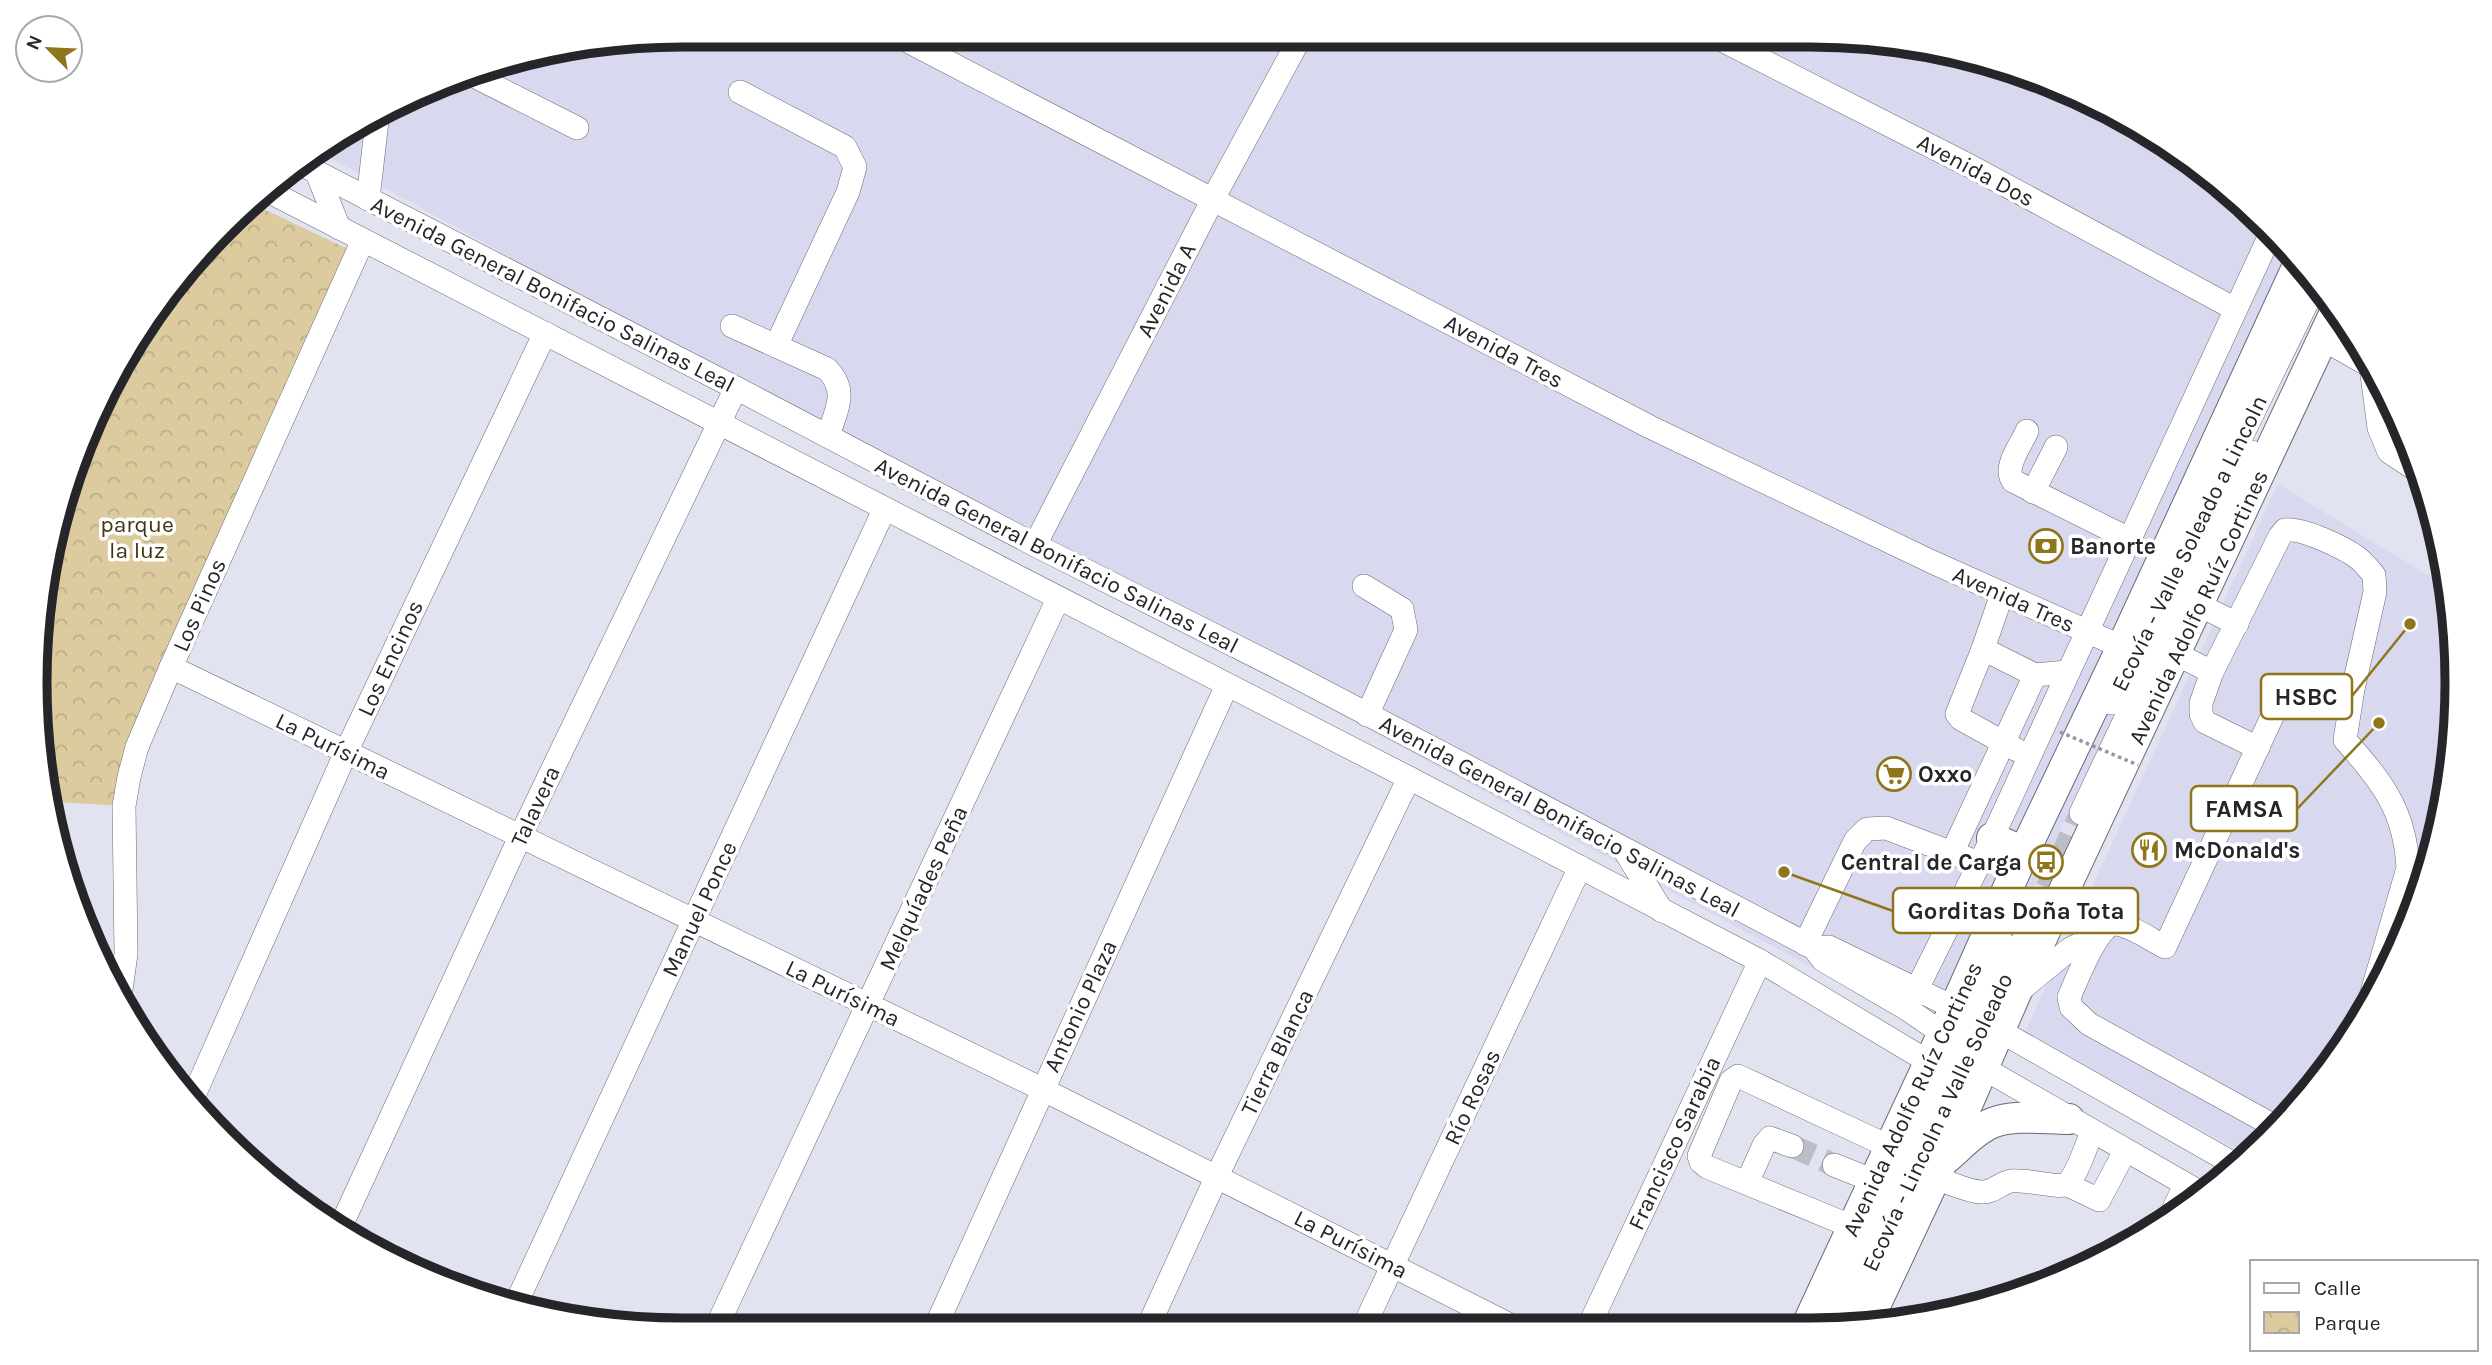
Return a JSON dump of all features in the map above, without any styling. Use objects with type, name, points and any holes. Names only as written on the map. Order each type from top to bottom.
[{"type":"main road","name":"Avenida Adolfo Ruíz Cortines","points":[[1871,1314],[1938,1171],[1962,1050],[1977,1018],[2024,852],[2295,274]]},
{"type":"main road","name":"Avenida Adolfo Ruíz Cortines","points":[[1810,1318],[1929,1062],[1962,1050],[1977,1018],[2016,993],[2331,321]]},
{"type":"main road","points":[[1986,851],[2024,852]]},
{"type":"main road","points":[[1938,1171],[1973,1135],[1992,1123],[2015,1118],[2080,1126]]},
{"type":"street","name":"Avenida Tres","points":[[919,47],[1650,427],[2002,594],[2122,647]]},
{"type":"street","name":"Avenida A","points":[[1035,545],[1213,199],[1295,47]]},
{"type":"street","name":"Avenida Dos","points":[[1736,47],[1970,166],[2235,309]]},
{"type":"street","points":[[482,80],[577,128]]},
{"type":"street","points":[[740,93],[845,147],[855,167],[848,192],[776,346]]},
{"type":"street","points":[[368,199],[376,126]]},
{"type":"street","name":"Avenida General Bonifacio Salinas Leal","points":[[310,169],[1035,545],[1285,671],[1810,946],[1823,960],[1907,1009],[1962,1050],[2080,1126],[2192,1189]]},
{"type":"street","points":[[309,170],[339,228]]},
{"type":"street","points":[[276,195],[1760,961],[1929,1062]]},
{"type":"street","name":"Los Pinos","points":[[122,981],[126,954],[123,835],[129,777],[137,747],[363,240]]},
{"type":"street","points":[[1907,1009],[1986,851],[2267,242]]},
{"type":"street","name":"Ecovía - Valle Soleado a Lincoln","points":[[2311,294],[2072,809],[2320,305]]},
{"type":"street","points":[[732,326],[827,369],[837,379],[839,402],[828,436]]},
{"type":"street","name":"Los Encinos","points":[[196,1090],[346,752],[545,332]]},
{"type":"street","points":[[2323,339],[2355,357]]},
{"type":"street","name":"Talavera","points":[[344,1220],[520,837],[736,388]]},
{"type":"street","points":[[2375,395],[2379,428],[2389,452],[2405,463]]},
{"type":"street","points":[[2027,431],[2010,467],[2010,475],[2019,485],[2129,539]]},
{"type":"street","points":[[2034,492],[2056,447]]},
{"type":"street","name":"Manuel Ponce","points":[[519,1296],[884,510]]},
{"type":"street","points":[[2258,748],[2205,722],[2201,714],[2201,703],[2212,673],[2280,536],[2285,530],[2296,529],[2358,558],[2374,575],[2375,592],[2353,689],[2345,740],[2380,781],[2402,827],[2407,846],[2408,869],[2382,957]]},
{"type":"street","points":[[1364,586],[1402,608],[1406,630],[1367,715]]},
{"type":"street","points":[[2002,594],[1957,714],[1961,719],[2029,757]]},
{"type":"street","name":"Melquíades Peña","points":[[721,1318],[1058,599]]},
{"type":"street","points":[[2199,605],[2237,624]]},
{"type":"street","points":[[1983,649],[2035,675],[2067,672]]},
{"type":"street","points":[[2176,654],[2212,673]]},
{"type":"street","name":"La Purísima","points":[[171,667],[1042,1089],[1496,1318]]},
{"type":"street","points":[[1269,707],[1285,671]]},
{"type":"street","points":[[1952,853],[2035,675]]},
{"type":"street","name":"Antonio Plaza","points":[[939,1318],[1227,685]]},
{"type":"street","points":[[2268,1122],[2089,1024],[2076,1014],[2069,997],[2098,935],[2106,926],[2113,923],[2124,926],[2165,947],[2277,706]]},
{"type":"street","name":"Tierra Blanca","points":[[1152,1318],[1217,1175],[1409,778]]},
{"type":"street","points":[[1810,946],[1855,841],[1867,829],[1886,828],[1952,853],[1986,851]]},
{"type":"street","points":[[1625,851],[1663,911]]},
{"type":"street","name":"Río Rosas","points":[[1368,1318],[1580,867]]},
{"type":"street","name":"Ecovía - Lincoln a Valle Soleado","points":[[1977,1018],[2023,915]]},
{"type":"street","points":[[2016,993],[2070,949],[2098,935]]},
{"type":"street","name":"Avenida General Bonifacio Salinas Leal","points":[[1810,946],[1829,947],[1977,1018],[2228,1160]]},
{"type":"street","name":"Francisco Sarabia","points":[[1592,1318],[1760,961]]},
{"type":"street","points":[[1828,1317],[1962,1050]]},
{"type":"street","name":"Ecovía - Lincoln a Valle Soleado","points":[[1846,1316],[1962,1050]]},
{"type":"street","points":[[1853,1227],[1707,1167],[1701,1162],[1699,1156],[1734,1077],[1738,1076],[1890,1147]]},
{"type":"street","points":[[1938,1171],[1981,1192],[1994,1190],[2012,1181],[2039,1181],[2060,1186],[2066,1184],[2074,1173],[2080,1126]]},
{"type":"street","points":[[1746,1183],[1770,1138],[1792,1146]]},
{"type":"street","points":[[2066,1184],[2099,1200],[2125,1151]]},
{"type":"street","points":[[1834,1165],[1874,1181]]},
{"type":"path","points":[[2060,732],[2138,765]]},
{"type":"shaded area","name":"Central de Carga","points":[[641,49],[1851,49],[1933,59],[2014,81],[2053,96],[2127,132],[2162,154],[2228,205],[2259,233],[2312,295],[1959,1046],[1235,658],[327,156],[402,113],[478,81],[559,59]]},
{"type":"shaded area","points":[[2278,484],[2436,580],[2445,682],[2443,724],[2433,806],[2411,887],[2396,926],[2360,1000],[2313,1069],[2259,1132],[2239,1150],[2024,1034]]},
{"type":"green space","name":"parque la luz","points":[[261,208],[348,249],[124,806],[58,802],[47,682],[59,559],[81,478],[96,439],[132,365],[154,330],[205,264]]},
{"type":"tunnel","points":[[2033,919],[2081,813]]},
{"type":"tunnel","points":[[1792,1146],[1834,1165]]},
{"type":"place","name":"Banorte","points":[[2046,546]]},
{"type":"place","name":"HSBC","points":[[2410,624]]},
{"type":"place","name":"FAMSA","points":[[2379,723]]},
{"type":"place","name":"Oxxo","points":[[1894,774]]},
{"type":"place","name":"McDonald's","points":[[2149,850]]},
{"type":"place","name":"Central de Carga","points":[[2046,862]]},
{"type":"place","name":"Gorditas Doña Tota","points":[[1784,872]]}]
